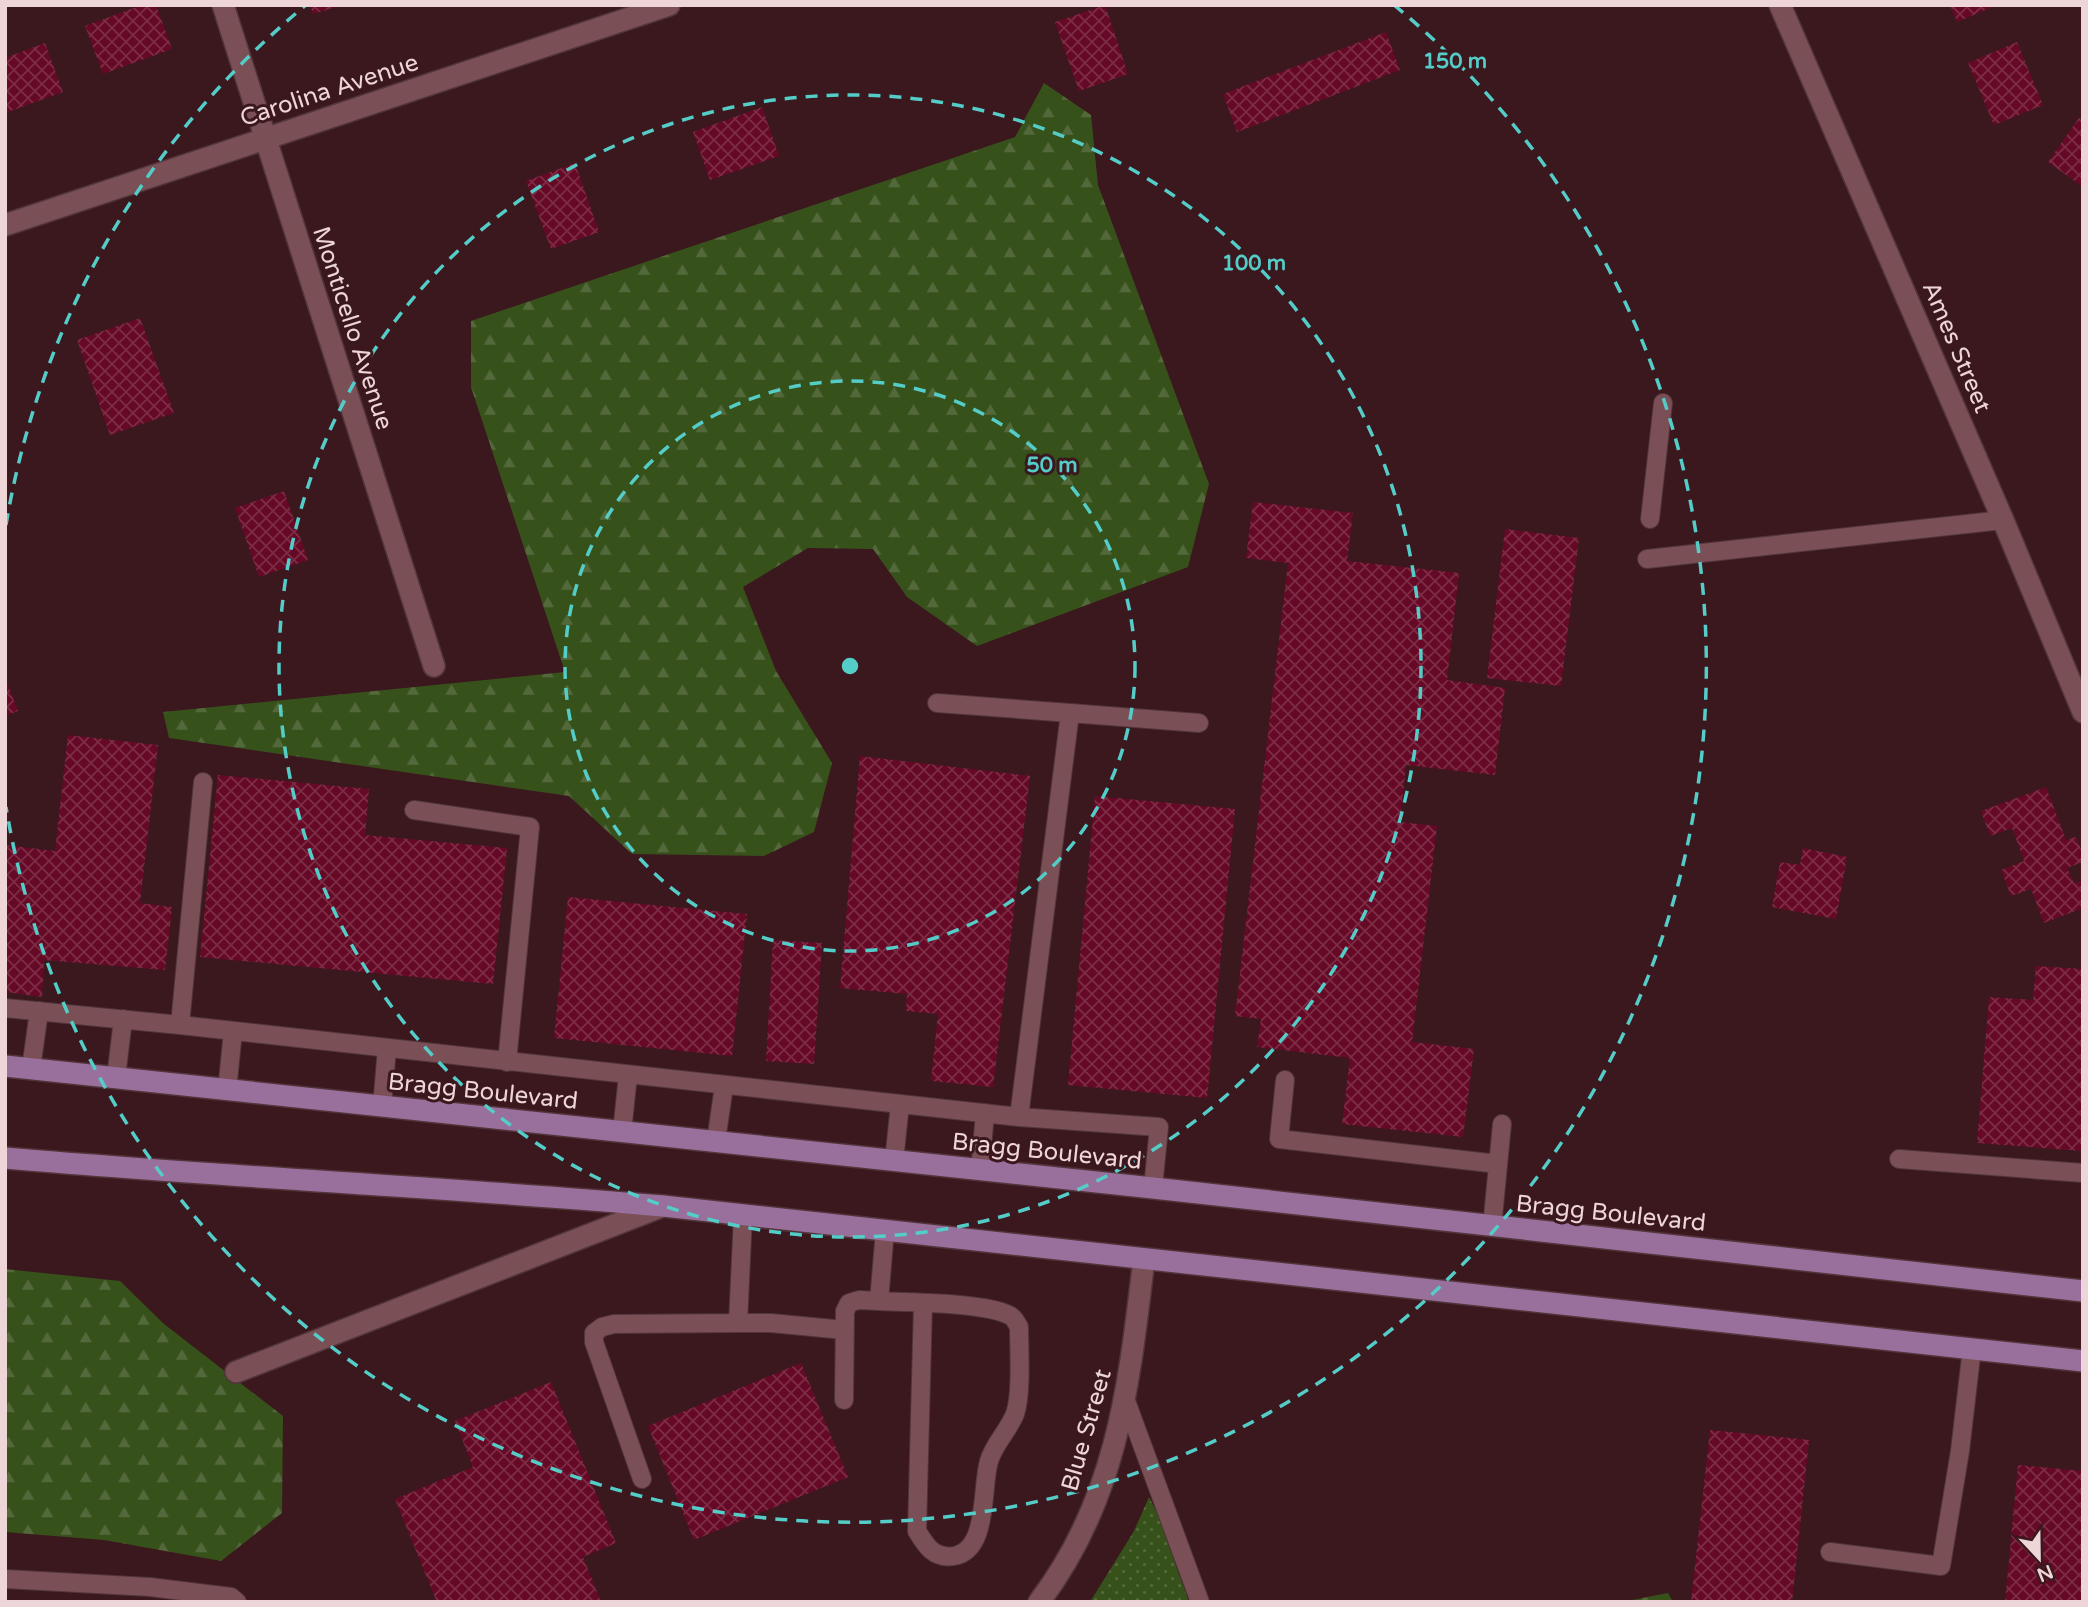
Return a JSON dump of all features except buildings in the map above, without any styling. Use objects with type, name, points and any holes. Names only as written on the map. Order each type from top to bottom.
[{"type":"main road","name":"Bragg Boulevard","points":[[5,1066],[1153,1188],[2083,1291]]},
{"type":"main road","points":[[5,1158],[138,1170],[483,1191],[663,1206],[2083,1361]]},
{"type":"street","name":"Monticello Avenue","points":[[223,5],[433,666]]},
{"type":"street","name":"Carolina Avenue","points":[[5,225],[669,5]]},
{"type":"street","name":"Ames Street","points":[[1780,5],[2003,520],[2083,712]]},
{"type":"street","points":[[236,1372],[663,1206]]},
{"type":"street","name":"Blue Street","points":[[1039,1602],[1063,1567],[1082,1531],[1110,1461],[1126,1401],[1144,1259]]},
{"type":"lane","points":[[1650,519],[1663,402]]},
{"type":"lane","points":[[1647,559],[2003,520]]},
{"type":"lane","points":[[937,703],[1199,723]]},
{"type":"lane","points":[[1019,1117],[1070,713]]},
{"type":"lane","points":[[180,1025],[203,782]]},
{"type":"lane","points":[[414,810],[530,827],[508,1062]]},
{"type":"lane","points":[[5,1008],[1019,1117],[1159,1127],[1153,1188]]},
{"type":"lane","points":[[31,1069],[39,1012]]},
{"type":"lane","points":[[116,1078],[123,1019]]},
{"type":"lane","points":[[227,1091],[233,1031]]},
{"type":"lane","points":[[382,1107],[387,1048]]},
{"type":"lane","points":[[622,1132],[628,1075]]},
{"type":"lane","points":[[1285,1080],[1279,1139],[1498,1164]]},
{"type":"lane","points":[[716,1141],[724,1086]]},
{"type":"lane","points":[[894,1161],[900,1104]]},
{"type":"lane","points":[[980,1171],[985,1113]]},
{"type":"lane","points":[[1492,1227],[1502,1124]]},
{"type":"lane","points":[[1899,1159],[2083,1172]]},
{"type":"lane","points":[[738,1323],[743,1216]]},
{"type":"lane","points":[[879,1301],[885,1230]]},
{"type":"lane","points":[[844,1400],[844,1330],[845,1311],[849,1303],[859,1300],[923,1304],[988,1309],[1009,1315],[1019,1327],[1016,1412],[989,1459],[979,1533],[969,1549],[960,1555],[948,1557],[935,1554],[926,1546],[917,1531],[923,1304]]},
{"type":"lane","points":[[642,1479],[594,1342],[594,1334],[602,1327],[614,1324],[771,1323],[844,1330]]},
{"type":"lane","points":[[1830,1552],[1941,1566],[1960,1451],[1972,1348]]},
{"type":"lane","points":[[1126,1401],[1200,1602]]},
{"type":"lane","points":[[5,1579],[150,1587],[231,1597],[237,1602]]},
{"type":"green space","points":[[1044,83],[1091,115],[1098,185],[1209,484],[1188,567],[977,646],[907,597],[873,549],[808,548],[743,587],[776,671],[832,763],[814,832],[764,856],[632,854],[569,796],[169,738],[163,712],[565,672],[471,387],[471,321],[1015,137]]},
{"type":"green space","points":[[5,1269],[120,1281],[164,1324],[283,1416],[282,1513],[221,1561],[104,1540],[5,1532]]},
{"type":"green space","points":[[1149,1497],[1189,1602],[1090,1602],[1134,1531]]},
{"type":"green space","points":[[1668,1593],[1673,1602],[1627,1601]]}]
